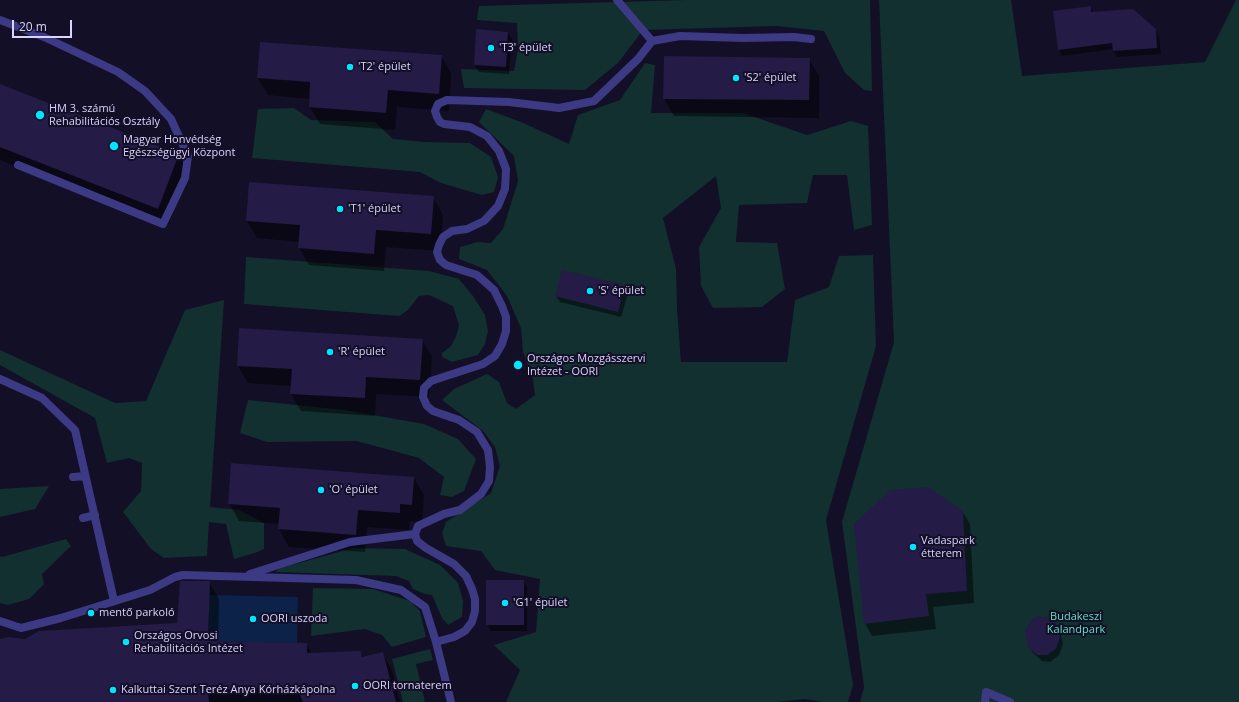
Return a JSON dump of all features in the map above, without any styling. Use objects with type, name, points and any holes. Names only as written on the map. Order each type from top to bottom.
[{"type":"lane","points":[[617,0],[652,41]]},
{"type":"lane","points":[[0,20],[44,37],[118,72],[145,91],[172,119],[188,156],[185,178],[163,224],[18,165]]},
{"type":"lane","points":[[436,642],[454,637],[465,631],[472,622],[475,611],[475,599],[466,576],[454,564],[417,541],[415,534],[418,526],[444,514],[460,510],[481,494],[489,481],[490,467],[488,450],[478,432],[459,420],[433,410],[427,406],[423,397],[424,388],[431,381],[484,364],[495,356],[502,344],[506,331],[506,317],[494,290],[477,275],[446,265],[440,260],[437,252],[438,244],[443,237],[452,231],[467,229],[484,221],[498,206],[505,189],[506,169],[499,151],[487,136],[470,127],[444,124],[440,122],[436,117],[435,111],[438,104],[447,100],[509,102],[559,108],[594,101],[638,59],[652,41],[680,36],[743,38],[794,37],[811,39]]},
{"type":"lane","points":[[0,379],[42,398],[75,430],[114,601]]},
{"type":"lane","points":[[73,477],[85,476]]},
{"type":"lane","points":[[83,518],[95,515]]},
{"type":"lane","points":[[244,576],[350,542],[415,534]]},
{"type":"lane","points":[[0,621],[21,628],[62,618],[150,590],[175,577],[183,575],[356,580],[401,590],[425,607],[436,642],[451,702]]},
{"type":"lane","points":[[985,702],[986,692],[1010,702]]},
{"type":"green space","points":[[686,0],[870,0],[872,91],[864,90],[845,73],[824,31],[776,26],[643,30],[618,63],[585,90],[464,88],[461,69],[514,71],[518,49],[517,23],[477,20],[479,6]]},
{"type":"green space","name":"Budakeszi Kalandpark","points":[[879,0],[1011,0],[1022,76],[1205,62],[1236,0],[1239,0],[1239,702],[860,702],[864,687],[842,522],[894,342]]},
{"type":"green space","points":[[645,63],[655,65],[651,113],[743,113],[807,135],[851,121],[868,126],[872,225],[854,230],[847,175],[813,175],[807,203],[739,205],[736,242],[777,243],[785,289],[762,307],[713,308],[701,286],[699,247],[721,208],[716,176],[663,218],[676,269],[681,362],[787,362],[795,300],[829,287],[839,256],[873,255],[876,346],[826,520],[853,685],[848,702],[823,702],[804,699],[778,702],[506,702],[520,670],[494,645],[536,632],[540,579],[495,570],[481,551],[446,546],[442,533],[446,522],[491,493],[500,466],[495,447],[483,431],[442,400],[454,389],[487,374],[499,382],[507,403],[516,409],[535,395],[533,379],[523,352],[521,328],[507,296],[487,270],[459,259],[460,247],[478,242],[491,243],[503,229],[518,181],[514,156],[479,122],[486,109],[521,122],[569,144],[578,115],[620,100]]},
{"type":"green space","points":[[294,108],[311,120],[375,122],[393,139],[425,142],[470,143],[491,157],[498,177],[494,192],[482,195],[441,183],[420,172],[252,158],[258,109]]},
{"type":"green space","points":[[246,257],[429,271],[459,279],[473,296],[485,315],[488,331],[485,344],[478,355],[452,362],[442,357],[442,353],[450,347],[456,337],[459,325],[453,306],[429,295],[419,296],[408,310],[399,316],[244,304]]},
{"type":"green space","points":[[224,300],[210,507],[239,510],[264,523],[264,549],[234,559],[226,524],[209,522],[207,556],[164,558],[151,549],[123,512],[141,491],[142,463],[129,458],[107,463],[95,418],[0,365],[0,350],[115,403],[146,401],[185,310]]},
{"type":"green space","points":[[248,400],[345,410],[424,424],[458,439],[476,459],[464,491],[452,497],[440,495],[444,477],[419,458],[357,441],[267,442],[240,433]]},
{"type":"green space","points":[[49,486],[35,509],[0,517],[0,489]]},
{"type":"green space","points":[[66,539],[71,546],[42,574],[44,584],[29,599],[8,605],[0,603],[0,556],[2,557]]},
{"type":"green space","points":[[353,548],[405,549],[440,565],[458,583],[463,601],[462,617],[448,625],[442,618],[432,595],[413,589],[409,581],[396,576],[276,572],[278,569]]},
{"type":"green space","points":[[313,588],[373,589],[410,601],[420,611],[426,637],[392,647],[382,635],[365,629],[311,636]]},
{"type":"green space","points":[[430,649],[433,660],[416,664],[425,702],[403,702],[392,659]]},
{"type":"water","name":"OORI uszoda","points":[[209,595],[298,597],[297,643],[208,641]]},
{"type":"building","points":[[1091,6],[1091,12],[1133,9],[1156,29],[1157,48],[1113,51],[1112,43],[1058,50],[1053,11]]},
{"type":"building","name":"'T3' épület","points":[[476,29],[508,32],[506,67],[474,65]]},
{"type":"building","name":"'T2' épület","points":[[260,42],[442,55],[439,94],[388,90],[386,113],[309,107],[310,82],[257,78]]},
{"type":"building","name":"'S2' épület","points":[[664,56],[810,58],[809,100],[663,99]]},
{"type":"building","name":"HM 3. számú Rehabilitációs Osztály","points":[[0,84],[179,154],[158,209],[0,147]]},
{"type":"building","name":"'T1' épület","points":[[249,182],[434,196],[431,234],[376,230],[374,254],[298,248],[300,225],[246,221]]},
{"type":"building","name":"'S' épület","points":[[562,270],[625,285],[618,312],[555,296]]},
{"type":"building","name":"'R' épület","points":[[239,328],[423,339],[420,380],[366,377],[365,398],[290,394],[292,369],[237,366]]},
{"type":"building","name":"'O' épület","points":[[231,463],[414,477],[412,505],[400,504],[400,513],[358,510],[356,535],[278,529],[280,508],[228,504]]},
{"type":"building","points":[[928,487],[963,511],[967,591],[926,594],[929,616],[864,624],[854,524],[890,490]]},
{"type":"building","name":"'G1' épület","points":[[486,580],[524,580],[524,625],[486,625]]},
{"type":"building","name":"Országos Orvosi Rehabilitációs Intézet","points":[[180,581],[210,581],[208,641],[307,643],[307,653],[361,651],[362,657],[383,652],[396,702],[303,702],[296,685],[208,692],[209,702],[0,702],[0,639],[9,637],[25,639],[39,631],[177,623]]},
{"type":"building","points":[[1038,616],[1048,618],[1057,624],[1060,637],[1056,649],[1047,655],[1037,655],[1028,647],[1025,630],[1032,620]]},
{"type":"place","name":"'T3' épület","points":[[491,48]]},
{"type":"place","name":"'T2' épület","points":[[350,67]]},
{"type":"place","name":"'S2' épület","points":[[736,78]]},
{"type":"place","name":"HM 3. számú Rehabilitációs Osztály","points":[[40,115]]},
{"type":"place","name":"Magyar Honvédség Egészségügyi Központ","points":[[114,146]]},
{"type":"place","name":"'T1' épület","points":[[340,209]]},
{"type":"place","name":"'S' épület","points":[[590,291]]},
{"type":"place","name":"'R' épület","points":[[330,352]]},
{"type":"place","name":"Országos Mozgásszervi Intézet - OORI","points":[[518,365]]},
{"type":"place","name":"'O' épület","points":[[321,490]]},
{"type":"place","name":"Vadaspark étterem","points":[[913,547]]},
{"type":"place","name":"'G1' épület","points":[[505,603]]},
{"type":"place","name":"mentő parkoló","points":[[91,613]]},
{"type":"place","name":"OORI uszoda","points":[[253,619]]},
{"type":"place","name":"Országos Orvosi Rehabilitációs Intézet","points":[[126,642]]},
{"type":"place","name":"OORI tornaterem","points":[[355,686]]},
{"type":"place","name":"Kalkuttai Szent Teréz Anya Kórházkápolna","points":[[113,690]]}]
